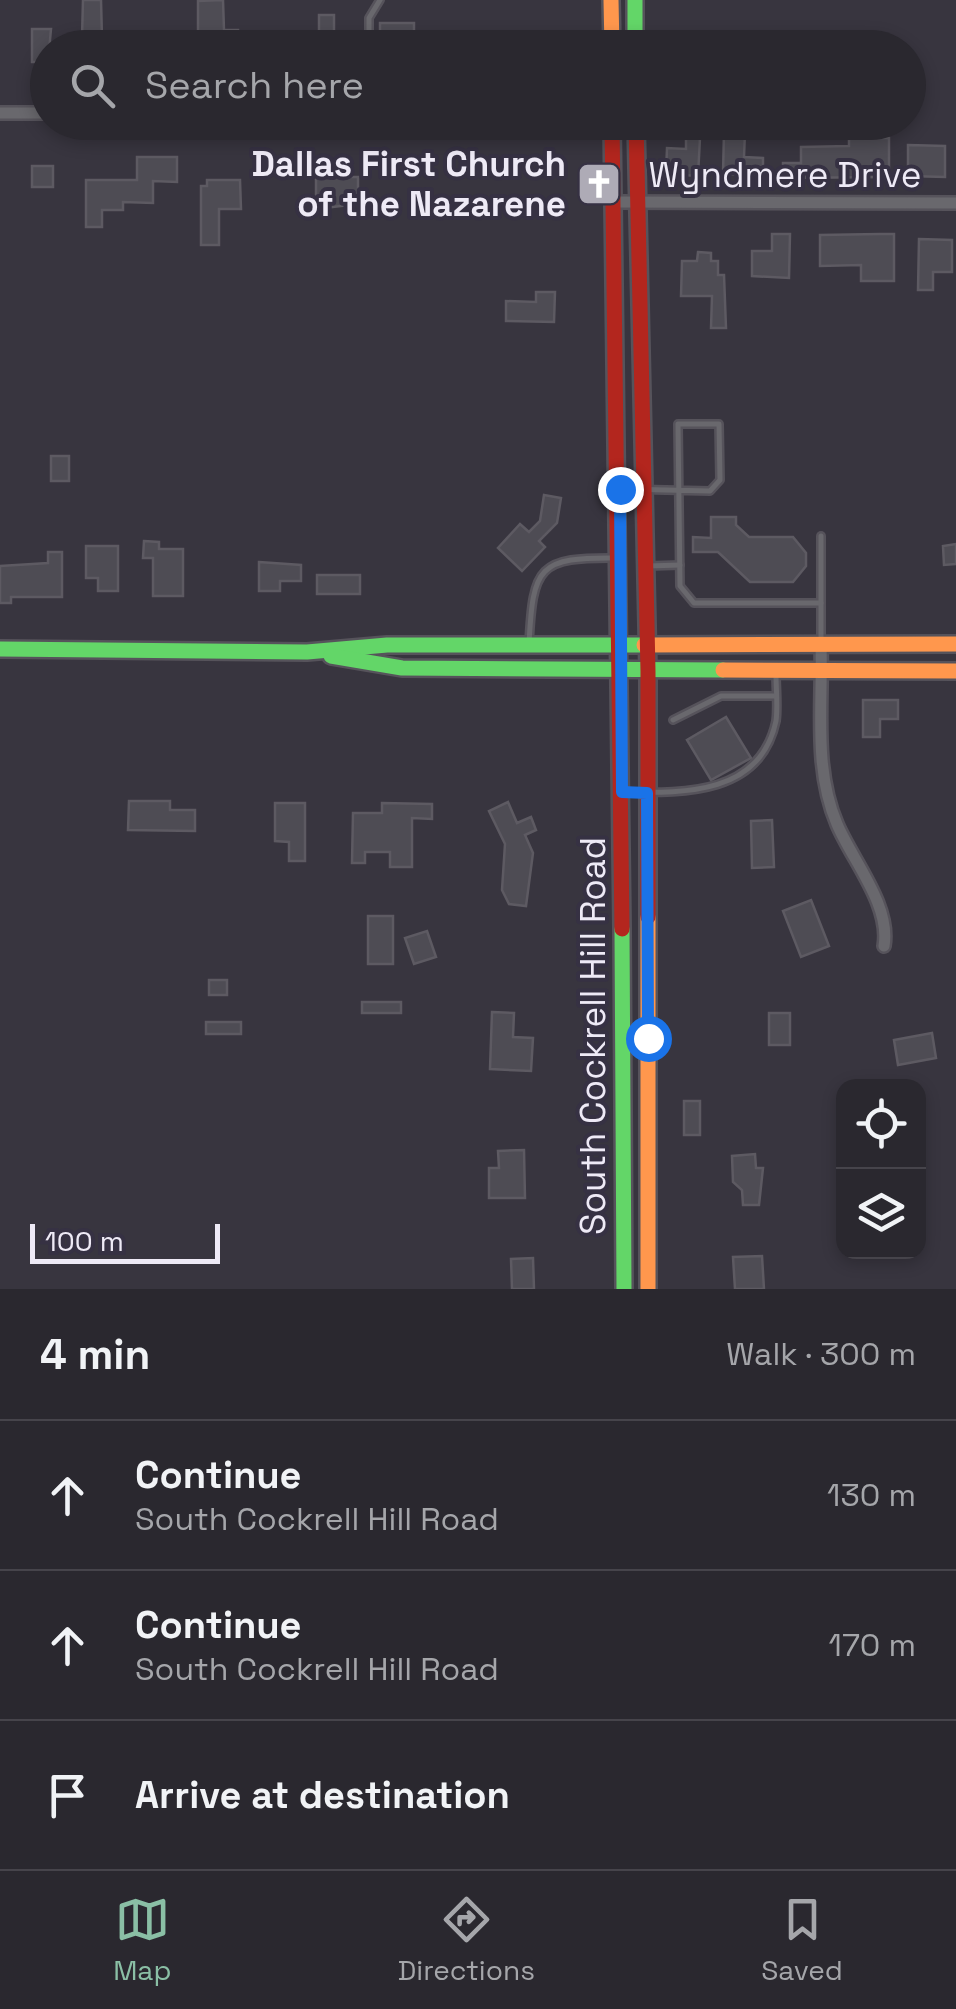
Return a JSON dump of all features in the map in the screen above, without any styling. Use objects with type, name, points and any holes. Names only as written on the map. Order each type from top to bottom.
[{"type":"main road","points":[[611,0],[612,30]]},
{"type":"main road","points":[[635,0],[635,30]]},
{"type":"main road","name":"South Cockrell Hill Road","points":[[612,140],[621,558],[624,1289]]},
{"type":"main road","name":"South Cockrell Hill Road","points":[[636,140],[647,566],[648,1289]]},
{"type":"main road","points":[[0,649],[308,652],[386,645],[956,644]]},
{"type":"main road","points":[[308,652],[402,668],[956,670]]},
{"type":"street","points":[[0,113],[30,113]]},
{"type":"street","name":"Wyndmere Drive","points":[[614,202],[956,203]]},
{"type":"street","points":[[820,645],[826,787],[836,822],[884,923],[884,946]]},
{"type":"lane","points":[[369,30],[369,18],[380,0]]},
{"type":"lane","points":[[620,489],[679,491],[710,491],[720,480],[719,424],[678,424],[679,491],[680,564],[680,586],[694,602],[821,602]]},
{"type":"lane","points":[[820,645],[821,536]]},
{"type":"lane","points":[[529,644],[532,588],[544,572],[566,558],[621,558]]},
{"type":"lane","points":[[647,566],[680,564]]},
{"type":"lane","points":[[622,792],[712,790],[760,758],[776,721],[776,672]]},
{"type":"lane","points":[[674,720],[721,696],[776,696]]},
{"type":"building","points":[[83,0],[101,0],[102,30],[82,30]]},
{"type":"building","points":[[223,0],[224,30],[198,30],[198,1]]},
{"type":"building","points":[[319,15],[334,15],[334,30],[319,30]]},
{"type":"building","points":[[380,23],[414,23],[414,30],[380,30]]},
{"type":"building","points":[[686,140],[700,140],[698,176],[666,174],[667,148],[686,149]]},
{"type":"building","points":[[724,140],[745,140],[744,157],[763,158],[763,175],[723,174]]},
{"type":"building","points":[[849,140],[889,140],[889,177],[783,178],[783,163],[801,163],[801,147],[849,146]]},
{"type":"building","points":[[908,145],[945,146],[945,177],[908,176]]},
{"type":"building","points":[[137,157],[177,157],[177,182],[153,181],[153,203],[123,202],[123,210],[102,210],[102,227],[86,227],[86,180],[137,180]]},
{"type":"building","points":[[32,166],[53,166],[53,187],[32,187]]},
{"type":"building","points":[[316,177],[358,177],[358,204],[316,209]]},
{"type":"building","points":[[207,180],[240,180],[241,209],[219,209],[219,245],[201,245],[201,186],[207,186]]},
{"type":"building","points":[[772,234],[790,234],[789,278],[752,276],[752,251],[772,251]]},
{"type":"building","points":[[894,234],[894,281],[861,281],[861,265],[820,266],[820,235]]},
{"type":"building","points":[[919,239],[952,240],[952,272],[933,272],[933,290],[918,290]]},
{"type":"building","points":[[698,252],[711,253],[711,261],[718,261],[718,275],[724,275],[726,328],[711,328],[712,296],[681,296],[682,261],[697,261]]},
{"type":"building","points":[[536,292],[555,292],[554,322],[506,321],[506,301],[536,302]]},
{"type":"building","points":[[51,456],[69,456],[69,481],[51,481]]},
{"type":"building","points":[[544,495],[561,498],[557,523],[539,541],[545,547],[522,571],[498,548],[520,524],[529,532],[540,521]]},
{"type":"building","points":[[711,517],[736,517],[736,525],[749,537],[793,537],[806,553],[806,566],[793,582],[750,582],[718,552],[693,552],[693,537],[711,538]]},
{"type":"building","points":[[144,541],[159,542],[159,549],[183,549],[183,596],[153,596],[153,558],[143,558]]},
{"type":"building","points":[[956,544],[956,564],[944,565],[943,546]]},
{"type":"building","points":[[86,546],[118,546],[118,591],[98,591],[98,578],[86,578]]},
{"type":"building","points":[[48,552],[62,552],[62,597],[11,597],[11,603],[0,603],[0,566],[48,563]]},
{"type":"building","points":[[259,562],[301,565],[301,581],[280,581],[280,591],[259,591]]},
{"type":"building","points":[[317,575],[360,575],[360,594],[317,594]]},
{"type":"building","points":[[863,700],[898,700],[898,719],[880,719],[880,737],[863,737]]},
{"type":"building","points":[[726,717],[751,758],[711,780],[687,740]]},
{"type":"building","points":[[129,801],[170,801],[170,810],[195,810],[195,831],[128,830]]},
{"type":"building","points":[[508,802],[517,823],[531,817],[536,830],[525,835],[533,853],[526,906],[509,904],[502,890],[505,844],[489,811]]},
{"type":"building","points":[[275,803],[305,803],[305,861],[289,861],[289,842],[275,841]]},
{"type":"building","points":[[382,803],[432,804],[432,819],[412,818],[412,867],[390,867],[390,852],[365,852],[365,863],[352,863],[353,813],[382,813]]},
{"type":"building","points":[[772,820],[774,867],[752,868],[751,821]]},
{"type":"building","points":[[811,900],[829,946],[801,957],[783,911]]},
{"type":"building","points":[[368,916],[393,916],[393,964],[368,964]]},
{"type":"building","points":[[427,931],[436,957],[414,964],[405,938]]},
{"type":"building","points":[[209,980],[227,980],[227,995],[209,995]]},
{"type":"building","points":[[362,1002],[401,1002],[401,1013],[362,1013]]},
{"type":"building","points":[[492,1012],[514,1013],[513,1037],[533,1038],[531,1071],[490,1069]]},
{"type":"building","points":[[769,1013],[790,1013],[790,1045],[769,1045]]},
{"type":"building","points":[[206,1022],[241,1022],[241,1034],[206,1034]]},
{"type":"building","points":[[932,1033],[936,1058],[898,1065],[894,1040]]},
{"type":"building","points":[[684,1101],[700,1101],[700,1135],[684,1135]]},
{"type":"building","points":[[524,1150],[525,1198],[489,1198],[489,1168],[499,1168],[498,1151]]},
{"type":"building","points":[[755,1154],[756,1168],[763,1168],[759,1205],[743,1205],[742,1190],[733,1182],[732,1156]]},
{"type":"building","points":[[762,1256],[764,1289],[735,1289],[733,1257]]},
{"type":"building","points":[[533,1258],[534,1289],[512,1289],[511,1259]]},
{"type":"traffic: fast","points":[[635,0],[635,30]]},
{"type":"traffic: fast","points":[[0,649],[307,652],[387,645],[644,645]]},
{"type":"traffic: fast","points":[[331,656],[402,668],[723,670]]},
{"type":"traffic: fast","points":[[622,929],[624,1289]]},
{"type":"traffic: slow","points":[[611,0],[612,30]]},
{"type":"traffic: slow","points":[[644,645],[956,644]]},
{"type":"traffic: slow","points":[[723,670],[956,671]]},
{"type":"traffic: slow","points":[[648,917],[648,1289]]},
{"type":"traffic: jam","points":[[612,140],[622,929]]},
{"type":"traffic: jam","points":[[636,140],[648,671],[648,917]]},
{"type":"place","name":"Dallas First Church of the Nazarene","points":[[599,184]]},
{"type":"route","points":[[620,489],[622,792],[647,793],[648,1038]]}]
